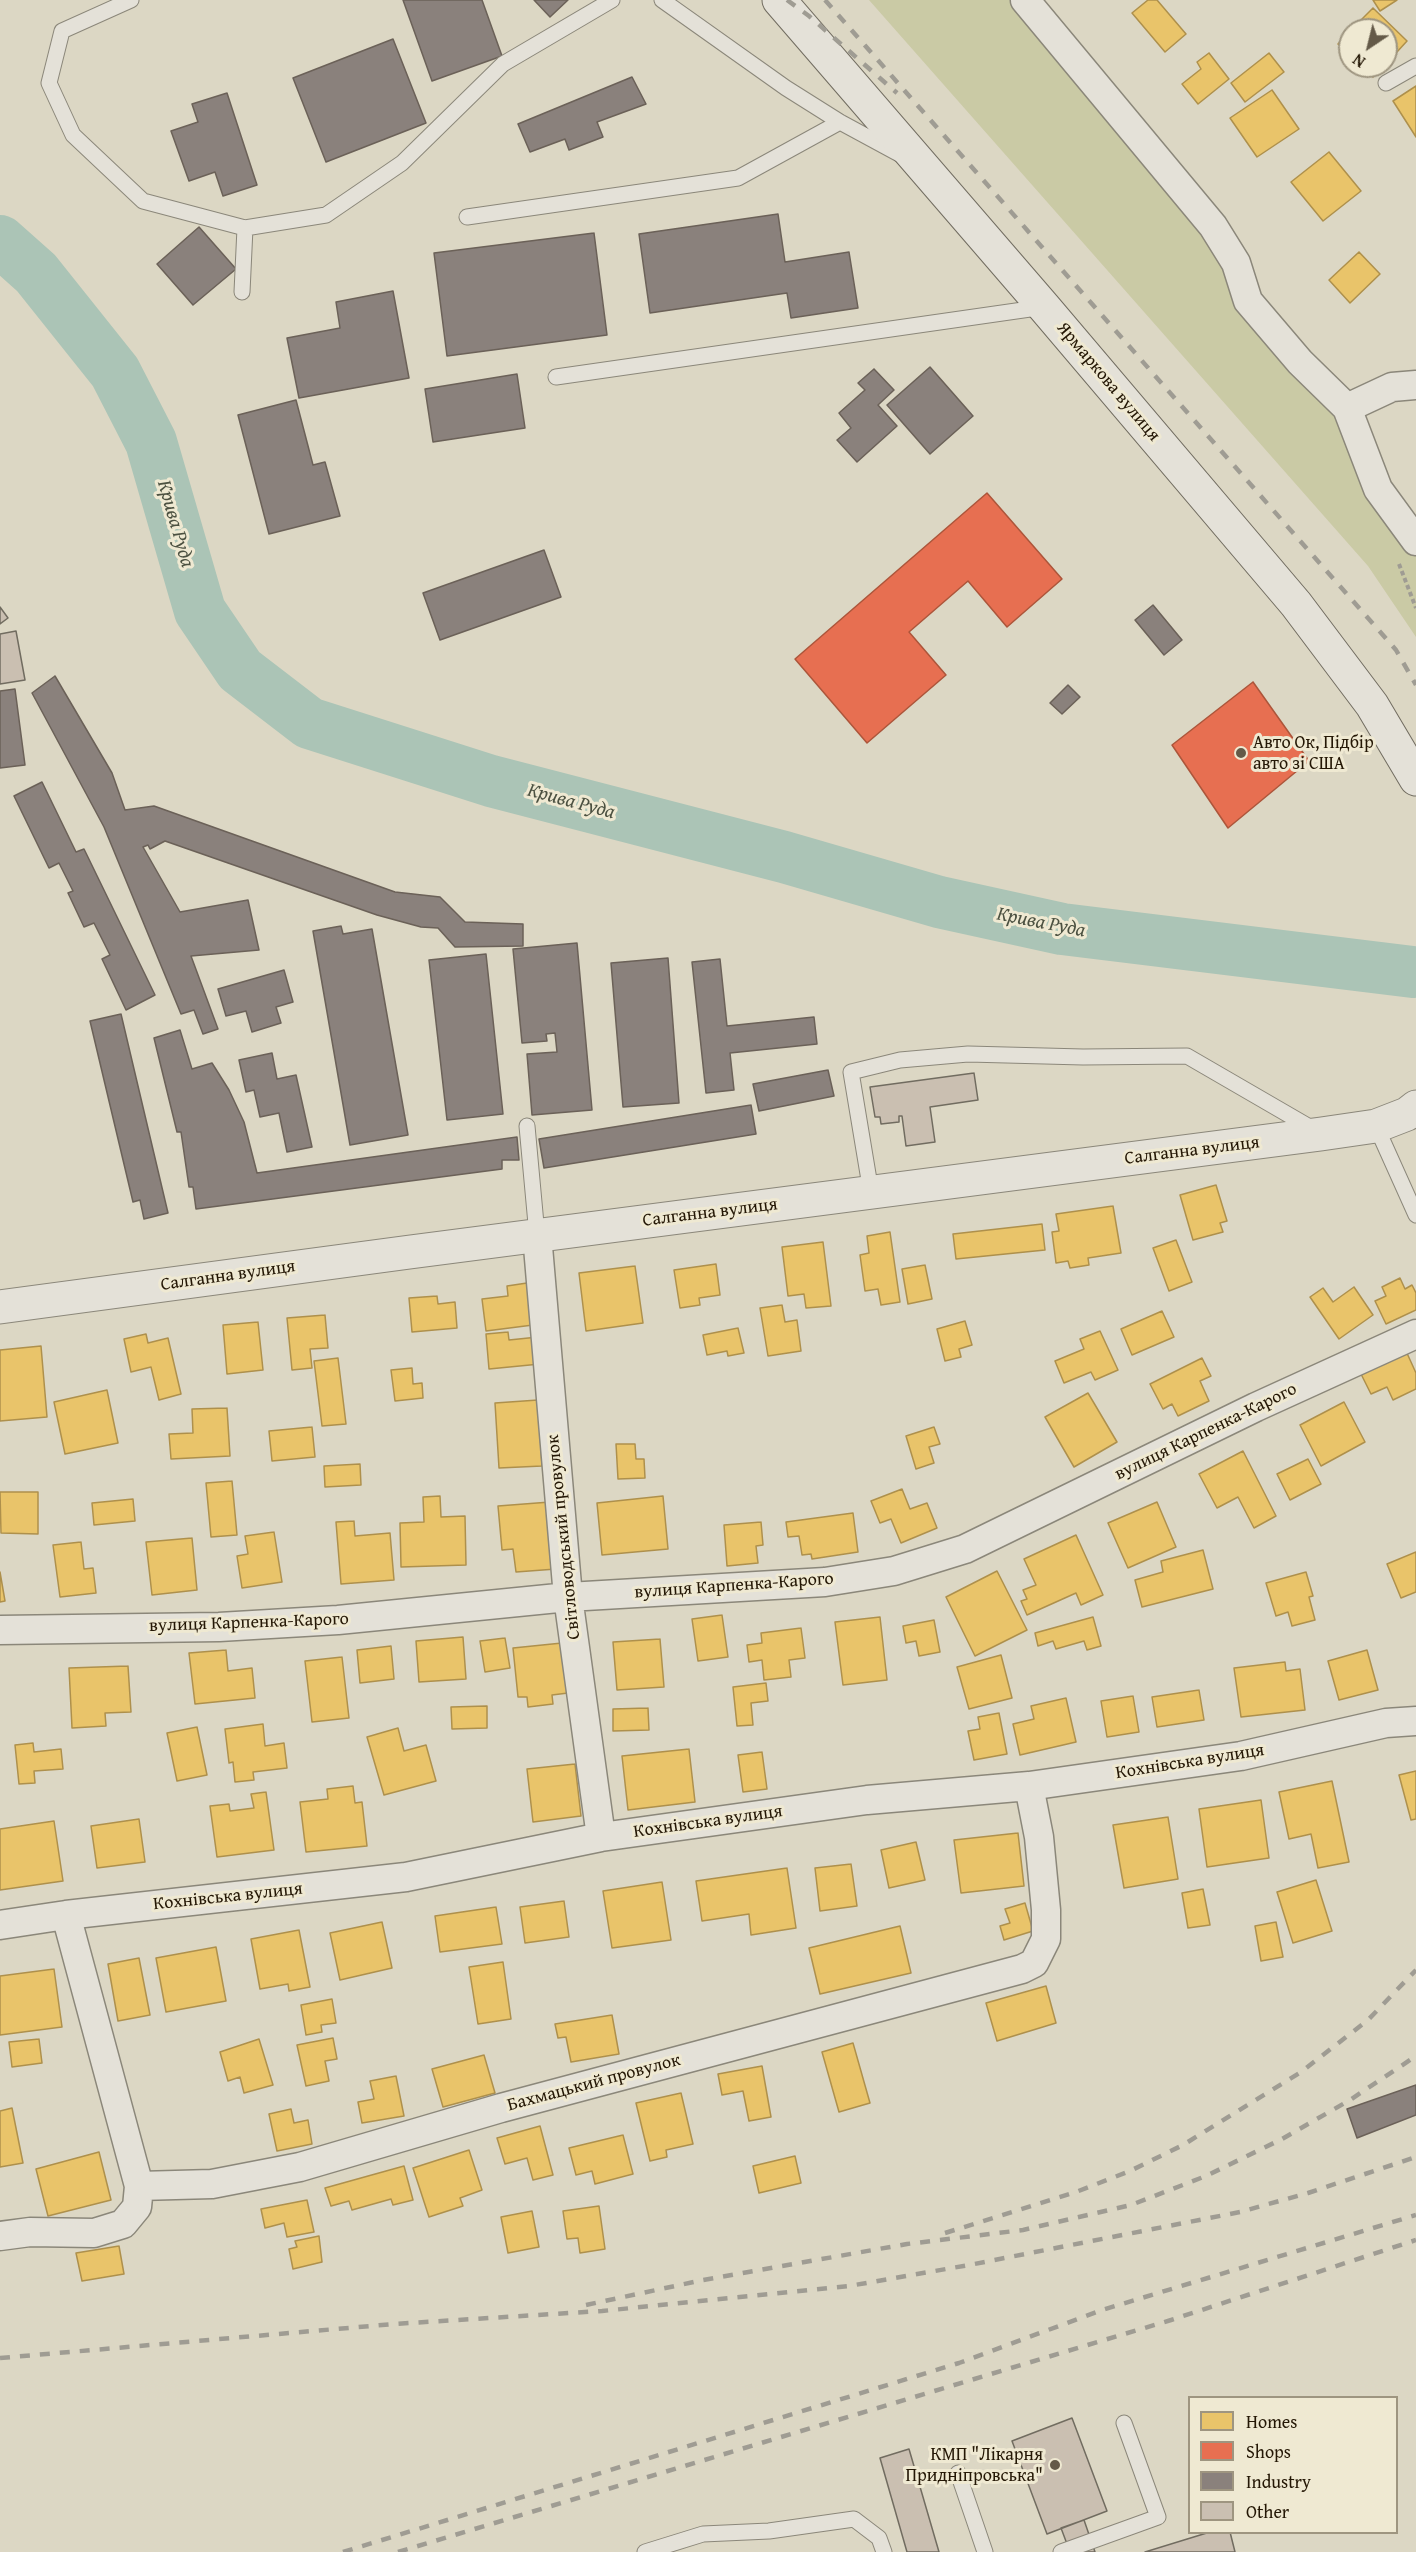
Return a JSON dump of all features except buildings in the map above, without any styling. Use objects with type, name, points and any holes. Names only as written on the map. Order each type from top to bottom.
[{"type":"street","name":"Ярмаркова вулиця","points":[[779,0],[1296,604],[1372,705],[1416,779]]},
{"type":"street","points":[[1025,0],[1214,226],[1236,263],[1248,301],[1300,362],[1347,408],[1378,489],[1416,541]]},
{"type":"street","points":[[1347,408],[1392,387],[1416,385]]},
{"type":"street","name":"Салганна вулиця","points":[[0,1307],[1321,1134],[1376,1126],[1407,1114],[1416,1107]]},
{"type":"street","name":"Світловодський провулок","points":[[537,1235],[568,1597],[601,1837]]},
{"type":"street","name":"вулиця Карпенка-Карого","points":[[0,1630],[219,1627],[339,1620],[568,1597],[825,1581],[894,1571],[965,1549],[1256,1407],[1416,1334]]},
{"type":"street","name":"Кохнівська вулиця","points":[[0,1925],[66,1915],[406,1877],[601,1837],[867,1800],[1029,1786],[1241,1756],[1386,1723],[1416,1720]]},
{"type":"street","name":"Бахмацький провулок","points":[[139,2186],[212,2184],[300,2167],[501,2108],[1022,1969],[1034,1963],[1046,1939],[1046,1910],[1039,1836],[1029,1786]]},
{"type":"street","points":[[0,2236],[30,2232],[94,2233],[123,2224],[137,2207],[139,2186],[66,1915]]},
{"type":"lane","points":[[131,0],[62,31],[49,83],[73,135],[143,201],[245,228],[326,215],[402,162],[504,64],[612,0]]},
{"type":"lane","points":[[662,0],[786,88],[840,122],[920,165]]},
{"type":"lane","points":[[1386,83],[1416,66]]},
{"type":"lane","points":[[467,217],[738,178],[840,122]]},
{"type":"lane","points":[[242,292],[245,228]]},
{"type":"lane","points":[[556,377],[1044,307]]},
{"type":"lane","points":[[871,1192],[851,1072],[900,1060],[968,1054],[1083,1057],[1187,1056],[1321,1134]]},
{"type":"lane","points":[[527,1126],[537,1235]]},
{"type":"lane","points":[[1376,1126],[1416,1215]]},
{"type":"lane","points":[[1060,2552],[1158,2517],[1124,2423]]},
{"type":"lane","points":[[958,2473],[985,2552]]},
{"type":"lane","points":[[645,2552],[703,2534],[769,2531],[854,2519],[879,2538],[884,2552]]},
{"type":"green space","points":[[869,0],[1016,0],[1209,229],[1340,411],[1416,545],[1416,637],[1368,566]]},
{"type":"waterway","name":"Крива Руда","points":[[0,241],[36,273],[115,372],[151,442],[200,611],[240,670],[309,723],[491,781],[784,857],[939,902],[1062,929],[1413,972]]},
{"type":"railway","points":[[787,0],[809,16],[897,93]]},
{"type":"railway","points":[[825,0],[1396,650],[1416,685]]},
{"type":"railway","points":[[945,2233],[1076,2192],[1130,2171],[1183,2145],[1301,2072],[1368,2020],[1416,1970]]},
{"type":"railway","points":[[586,2305],[703,2280],[907,2244],[1023,2230],[1131,2205],[1206,2176],[1282,2139],[1350,2100],[1416,2056]]},
{"type":"railway","points":[[0,2358],[394,2324],[602,2311],[849,2286],[1240,2212],[1308,2193],[1416,2157]]},
{"type":"railway","points":[[343,2552],[959,2363],[1102,2310],[1416,2215]]},
{"type":"railway","points":[[398,2552],[1171,2320],[1416,2240]]},
{"type":"place","name":"Авто Ок, Підбір авто зі США","points":[[1241,753]]},
{"type":"place","name":"КМП \"Лікарня Придніпровська\"","points":[[1055,2465]]}]
